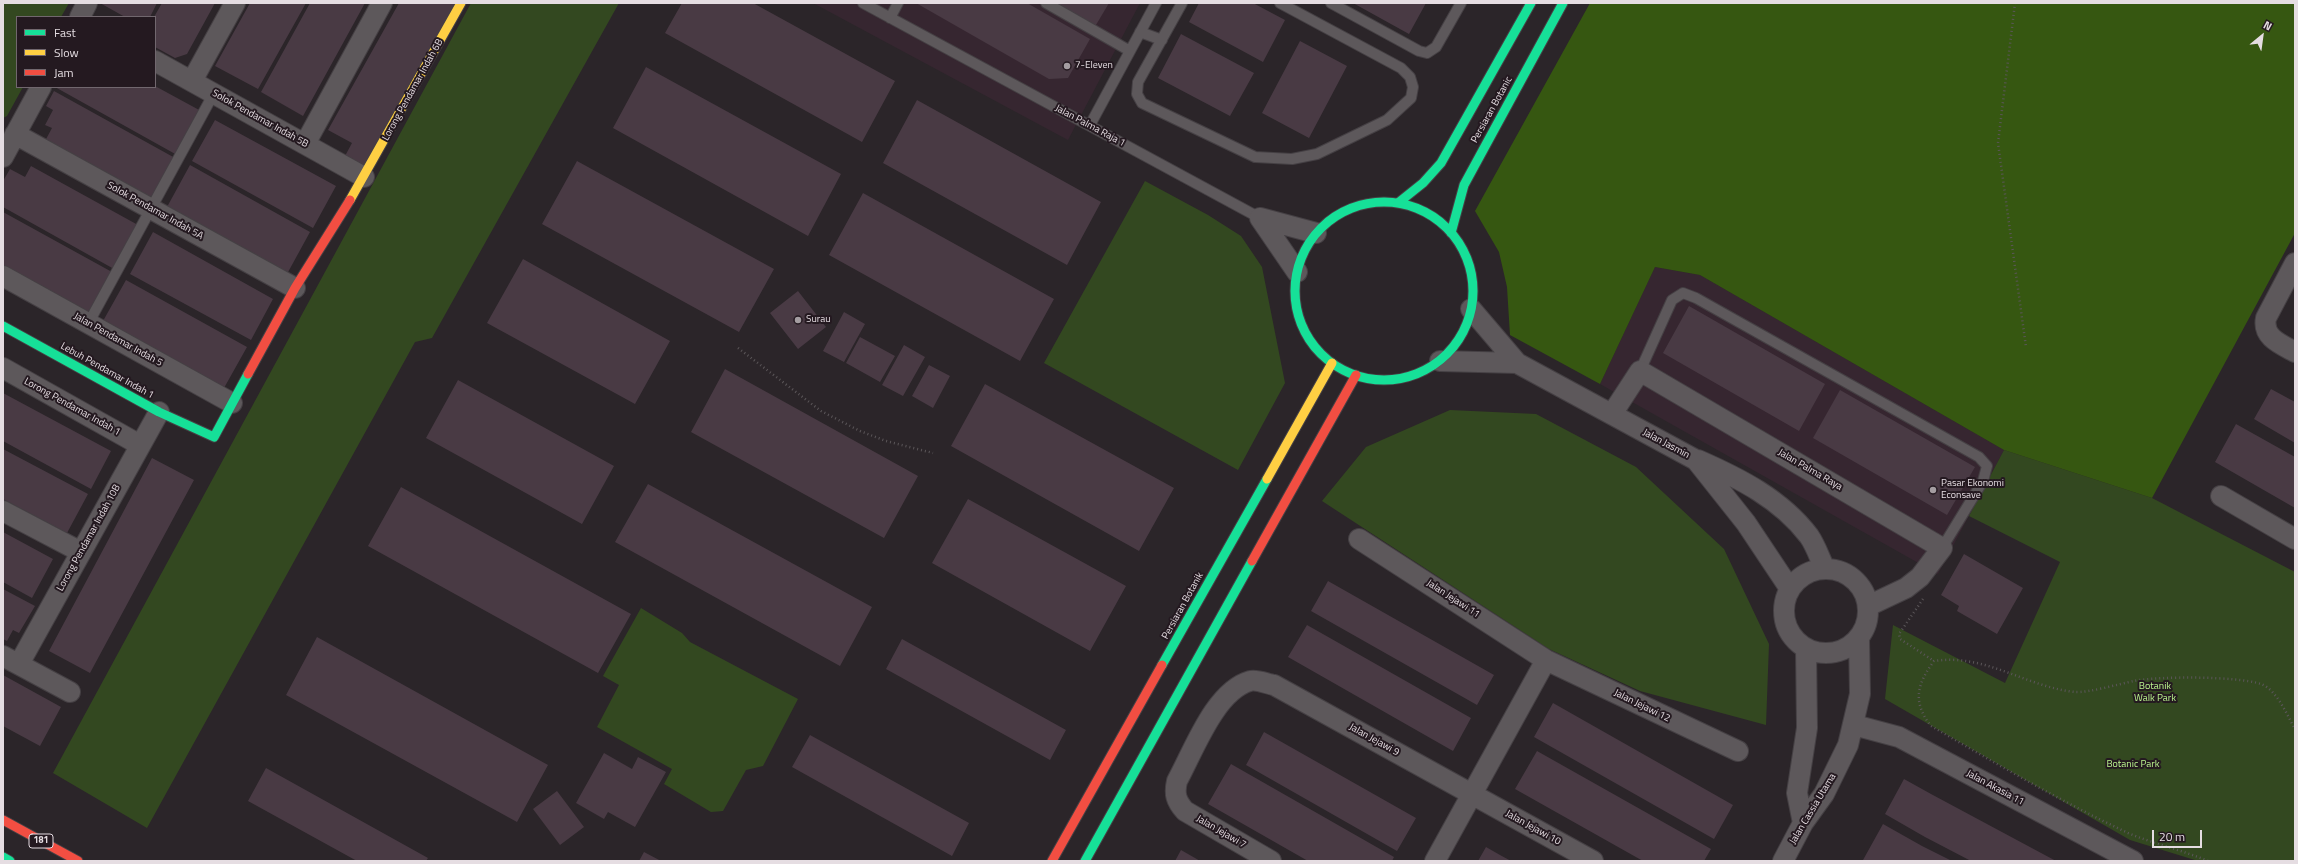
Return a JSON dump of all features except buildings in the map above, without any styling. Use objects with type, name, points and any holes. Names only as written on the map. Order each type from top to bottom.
[{"type":"main road","name":"Lorong Pendamar Indah 6B","points":[[232,403],[295,288],[364,177],[461,3]]},
{"type":"main road","name":"Persiaran Botanic","points":[[1398,203],[1422,183],[1441,163],[1531,3]]},
{"type":"main road","name":"Persiaran Botanic","points":[[1451,233],[1464,185],[1563,3]]},
{"type":"main road","points":[[1375,202],[1398,203],[1418,208],[1430,215],[1451,233],[1466,256],[1473,282],[1471,310],[1465,329],[1454,346],[1440,361],[1425,370],[1391,380],[1373,379],[1356,375],[1332,363],[1314,345],[1301,322],[1295,298],[1297,272],[1304,251],[1316,233],[1333,218],[1353,208],[1375,202]]},
{"type":"main road","name":"Lebuh Pendamar Indah 1","points":[[3,326],[159,412],[203,430],[214,437],[232,403]]},
{"type":"main road","name":"Persiaran Botanik","points":[[1052,861],[1332,363]]},
{"type":"main road","points":[[1085,861],[1356,375]]},
{"type":"main road","name":"181","points":[[3,820],[78,861]]},
{"type":"main road","points":[[3,857],[10,861]]},
{"type":"street","points":[[80,16],[87,3]]},
{"type":"street","points":[[192,81],[235,3]]},
{"type":"street","points":[[305,144],[382,3]]},
{"type":"street","name":"Solok Pendamar Indah 5B","points":[[156,62],[364,177]]},
{"type":"street","points":[[3,157],[40,88]]},
{"type":"street","name":"Solok Pendamar Indah 5A","points":[[15,134],[295,288]]},
{"type":"street","points":[[1260,218],[1316,233]]},
{"type":"street","name":"Jalan Palma Raja 1","points":[[1260,218],[1297,272]]},
{"type":"street","points":[[2295,263],[2266,318],[2264,326],[2267,333],[2276,341],[2295,352]]},
{"type":"street","name":"Jalan Pendamar Indah 5","points":[[3,276],[232,403]]},
{"type":"street","name":"Jalan Jasmin","points":[[1471,310],[1517,363],[1696,460],[1746,523],[1790,589]]},
{"type":"street","name":"Jalan Jasmin","points":[[1440,361],[1517,363]]},
{"type":"street","name":"Lorong Pendamar Indah 1","points":[[3,368],[140,445]]},
{"type":"street","points":[[1612,414],[1640,371]]},
{"type":"street","name":"Jalan Palma Raya","points":[[1640,371],[1942,548]]},
{"type":"street","name":"Lorong Pendamar Indah 10B","points":[[11,660],[81,552],[159,412]]},
{"type":"street","points":[[1696,460],[1734,475],[1785,510],[1810,537],[1825,569]]},
{"type":"street","points":[[2221,496],[2295,539]]},
{"type":"street","points":[[3,511],[81,552]]},
{"type":"street","name":"Jalan Jejawi 11","points":[[1359,539],[1546,660]]},
{"type":"street","points":[[1868,606],[1906,588],[1920,577],[1942,548]]},
{"type":"street","points":[[1825,569],[1841,572],[1854,579],[1863,591],[1868,606],[1867,623],[1859,638],[1846,649],[1833,653],[1819,653],[1806,648],[1793,637],[1785,622],[1784,610],[1790,589],[1800,579],[1812,572],[1825,569]]},
{"type":"street","name":"Jalan Cassia Utama","points":[[1783,861],[1803,823],[1824,794],[1848,745],[1860,694],[1859,638]]},
{"type":"street","points":[[1803,823],[1797,793],[1807,728],[1806,648]]},
{"type":"street","points":[[11,660],[70,692]]},
{"type":"street","points":[[1435,861],[1546,660]]},
{"type":"street","name":"Jalan Jejawi 12","points":[[1546,660],[1738,751]]},
{"type":"street","name":"Jalan Jejawi 9","points":[[1192,816],[1179,804],[1174,792],[1176,787],[1219,703],[1233,688],[1252,681],[1274,685],[1473,794]]},
{"type":"street","name":"Jalan Akasia 11","points":[[1854,724],[1899,737],[2133,861]]},
{"type":"street","name":"Jalan Jejawi 10","points":[[1473,794],[1593,861]]},
{"type":"street","name":"Jalan Jejawi 7","points":[[1192,816],[1271,861]]},
{"type":"lane","name":"Jalan Palma Raja 1","points":[[863,3],[1260,218]]},
{"type":"lane","points":[[890,18],[898,3]]},
{"type":"lane","points":[[1046,3],[1130,51]]},
{"type":"lane","points":[[1090,125],[1156,3]]},
{"type":"lane","points":[[1182,3],[1138,82],[1137,94],[1142,103],[1255,157],[1292,159],[1317,154],[1388,120],[1410,98],[1414,87],[1410,77],[1401,68],[1280,3]]},
{"type":"lane","points":[[1331,3],[1419,51],[1427,53],[1436,47],[1461,3]]},
{"type":"lane","points":[[1140,32],[1162,40]]},
{"type":"lane","points":[[88,324],[214,93]]},
{"type":"lane","points":[[1640,371],[1672,300],[1683,293],[1696,298],[1979,457],[1987,466],[1983,481],[1942,548]]},
{"type":"path","points":[[2015,3],[1998,143],[2026,347]]},
{"type":"path","points":[[738,348],[822,411],[860,431],[886,441],[933,453]]},
{"type":"path","points":[[1926,593],[1899,634],[1900,639],[1934,661],[1950,659],[1967,660],[2076,692],[2145,679],[2227,679],[2261,684],[2277,698],[2295,729]]},
{"type":"path","points":[[1934,661],[1922,677],[1918,698],[1922,715],[1930,726],[2034,785],[2102,820],[2158,845],[2208,861]]},
{"type":"shaded area","points":[[813,3],[1140,3],[1068,140]]},
{"type":"shaded area","points":[[1655,267],[1700,275],[2004,450],[1938,574],[1600,384]]},
{"type":"green space","points":[[3,3],[69,3],[62,16],[16,16],[16,88],[22,88],[7,116],[3,118]]},
{"type":"green space","points":[[471,3],[619,3],[432,338],[415,342],[147,828],[53,773]]},
{"type":"green space","points":[[1590,3],[2295,3],[2295,233],[2152,498],[2004,450],[1700,275],[1655,267],[1600,384],[1510,335],[1507,287],[1499,252],[1475,211]]},
{"type":"green space","points":[[1145,181],[1208,215],[1241,236],[1262,267],[1285,383],[1238,470],[1044,363]]},
{"type":"green space","points":[[1450,410],[1536,414],[1636,467],[1724,549],[1769,644],[1766,725],[1640,691],[1549,649],[1322,501],[1366,447]]},
{"type":"green space","name":"Botanik Walk Park","points":[[2004,450],[2152,498],[2295,572],[2295,861],[2198,861],[2130,840],[1885,699],[1893,625],[2005,683],[2060,562],[1969,516]]},
{"type":"green space","points":[[641,608],[682,633],[690,642],[798,699],[763,766],[746,770],[723,811],[711,812],[664,784],[672,769],[597,727],[619,685],[603,676]]},
{"type":"traffic: fast","points":[[1398,203],[1423,183],[1441,163],[1531,3]]},
{"type":"traffic: fast","points":[[1451,233],[1464,185],[1563,3]]},
{"type":"traffic: fast","points":[[1384,202],[1401,204],[1418,209],[1433,217],[1447,228],[1458,242],[1466,257],[1471,274],[1473,291],[1471,308],[1466,325],[1458,340],[1447,354],[1433,365],[1418,373],[1401,378],[1384,380],[1367,378],[1350,373],[1335,365],[1321,354],[1310,340],[1302,325],[1297,308],[1295,291],[1297,274],[1302,257],[1310,242],[1321,228],[1335,217],[1350,209],[1367,204],[1384,202]]},
{"type":"traffic: fast","points":[[3,326],[159,412],[214,437],[248,374]]},
{"type":"traffic: fast","points":[[1162,665],[1267,479]]},
{"type":"traffic: fast","points":[[1085,861],[1252,561]]},
{"type":"traffic: fast","points":[[3,857],[10,861]]},
{"type":"traffic: slow","points":[[350,200],[461,3]]},
{"type":"traffic: slow","points":[[1267,479],[1332,363]]},
{"type":"traffic: jam","points":[[248,374],[295,288],[350,200]]},
{"type":"traffic: jam","points":[[1252,561],[1356,375]]},
{"type":"traffic: jam","points":[[1052,861],[1162,665]]},
{"type":"traffic: jam","points":[[3,820],[78,861]]},
{"type":"place","name":"7-Eleven","points":[[1067,66]]},
{"type":"place","name":"Surau","points":[[798,320]]},
{"type":"place","name":"Pasar Ekonomi Econsave","points":[[1933,490]]},
{"type":"park label","name":"Botanic Park","points":[[2133,765]]}]
